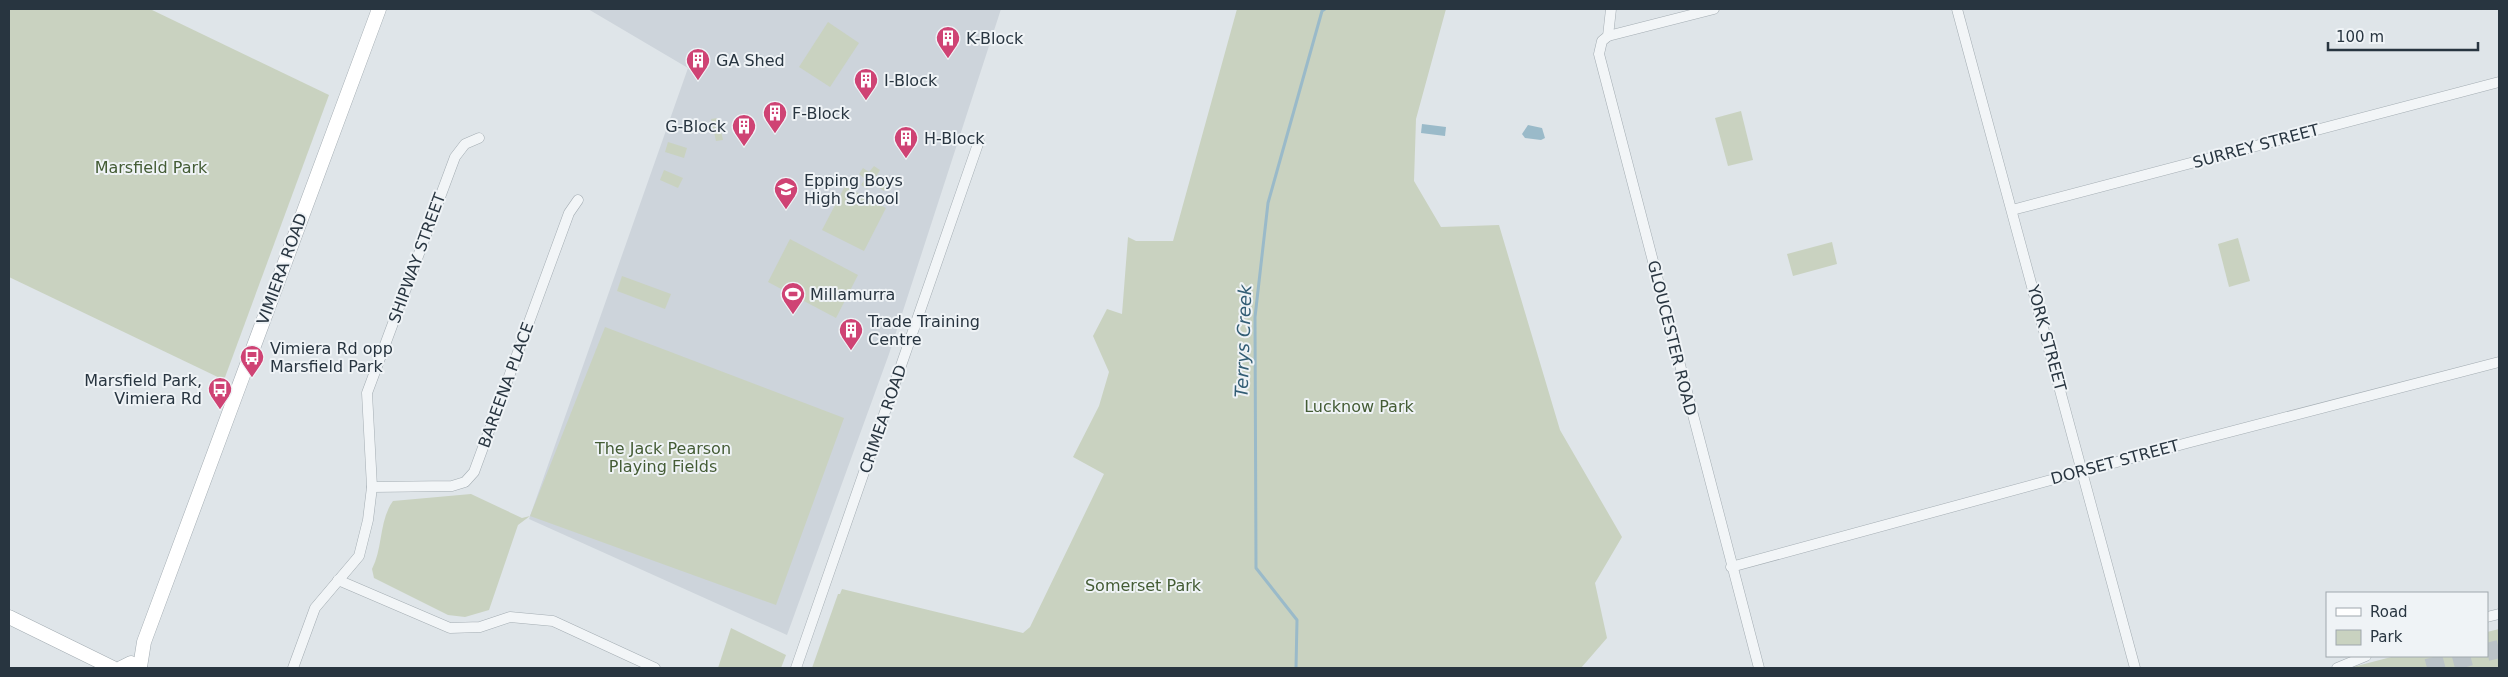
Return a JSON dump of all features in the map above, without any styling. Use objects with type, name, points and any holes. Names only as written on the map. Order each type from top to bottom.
[{"type":"street","name":"VIMIERA ROAD","points":[[133,667],[144,642],[379,9]]},
{"type":"street","name":"GLOUCESTER ROAD","points":[[1610,9],[1608,36],[1602,41],[1599,54],[1731,567],[1759,668]]},
{"type":"street","points":[[1608,36],[1714,9]]},
{"type":"street","name":"YORK STREET","points":[[1957,9],[2135,668]]},
{"type":"street","name":"SURREY STREET","points":[[2012,210],[2499,82]]},
{"type":"street","name":"SHIPWAY STREET","points":[[293,668],[315,608],[359,556],[368,520],[372,487],[367,393],[455,157],[465,144],[479,138]]},
{"type":"street","name":"CRIMEA ROAD","points":[[796,668],[979,141]]},
{"type":"street","name":"BAREENA PLACE","points":[[372,487],[452,486],[465,482],[474,472],[569,213],[578,200]]},
{"type":"street","name":"DORSET STREET","points":[[1731,567],[2082,471],[2499,362]]},
{"type":"street","points":[[338,580],[450,628],[480,627],[510,617],[553,621],[655,668]]},
{"type":"street","points":[[9,617],[113,668]]},
{"type":"street","points":[[2337,668],[2364,657]]},
{"type":"shaded area","name":"Epping Boys High School","points":[[588,9],[1001,9],[889,354],[787,635],[529,519],[688,68]]},
{"type":"green space","name":"Marsfield Park","points":[[9,9],[150,9],[329,95],[224,380],[9,277]]},
{"type":"green space","name":"Lucknow Park","points":[[1237,9],[1446,9],[1416,119],[1414,181],[1441,227],[1499,225],[1560,430],[1622,537],[1595,583],[1607,638],[1581,668],[812,668],[838,594],[840,594],[842,589],[1023,633],[1030,627],[1104,474],[1073,457],[1099,406],[1109,372],[1093,336],[1107,309],[1122,314],[1128,237],[1136,241],[1173,241]]},
{"type":"green space","points":[[828,22],[859,43],[830,87],[799,67]]},
{"type":"green space","points":[[1741,111],[1753,160],[1728,166],[1715,118]]},
{"type":"green space","points":[[718,118],[723,140],[716,141],[711,119]]},
{"type":"green space","points":[[668,142],[687,148],[684,158],[665,152]]},
{"type":"green space","points":[[874,166],[880,170],[876,177],[889,185],[884,191],[872,183],[867,189],[861,185],[865,179],[859,174],[863,168],[869,172]]},
{"type":"green space","points":[[664,170],[683,178],[678,188],[660,180]]},
{"type":"green space","points":[[845,186],[886,208],[864,251],[822,230]]},
{"type":"green space","points":[[2238,238],[2250,281],[2229,287],[2218,244]]},
{"type":"green space","points":[[790,239],[858,275],[836,318],[768,282]]},
{"type":"green space","points":[[1832,242],[1837,264],[1793,276],[1787,254]]},
{"type":"green space","points":[[622,276],[671,294],[665,309],[617,291]]},
{"type":"green space","name":"The Jack Pearson Playing Fields","points":[[605,327],[844,418],[776,605],[530,516]]},
{"type":"green space","points":[[471,494],[522,518],[530,516],[518,525],[489,610],[465,617],[448,615],[374,578],[372,569],[378,552],[385,517],[393,501]]},
{"type":"green space","points":[[731,628],[786,655],[781,668],[718,668]]},
{"type":"green space","points":[[2499,629],[2499,668],[2353,667],[2391,657],[2488,657],[2488,632]]},
{"type":"water","points":[[1422,124],[1446,127],[1445,136],[1421,133]]},
{"type":"water","points":[[1528,125],[1542,128],[1545,138],[1541,140],[1525,138],[1522,134]]},
{"type":"waterway","name":"Terrys Creek","points":[[1296,668],[1297,620],[1256,568],[1255,317],[1268,203],[1322,11],[1325,9]]},
{"type":"tunnel","points":[[2488,652],[2499,649]]},
{"type":"tunnel","points":[[2427,668],[2469,657]]},
{"type":"place","name":"K-Block","points":[[948,59]]},
{"type":"place","name":"GA Shed","points":[[698,81]]},
{"type":"place","name":"I-Block","points":[[866,101]]},
{"type":"place","name":"F-Block","points":[[775,134]]},
{"type":"place","name":"G-Block","points":[[744,147]]},
{"type":"place","name":"H-Block","points":[[906,159]]},
{"type":"place","name":"Epping Boys High School","points":[[786,210]]},
{"type":"place","name":"Millamurra","points":[[793,315]]},
{"type":"place","name":"Trade Training Centre","points":[[851,351]]},
{"type":"place","name":"Vimiera Rd opp Marsfield Park","points":[[252,378]]},
{"type":"place","name":"Marsfield Park, Vimiera Rd","points":[[220,410]]},
{"type":"park label","name":"Somerset Park","points":[[1143,585]]}]
